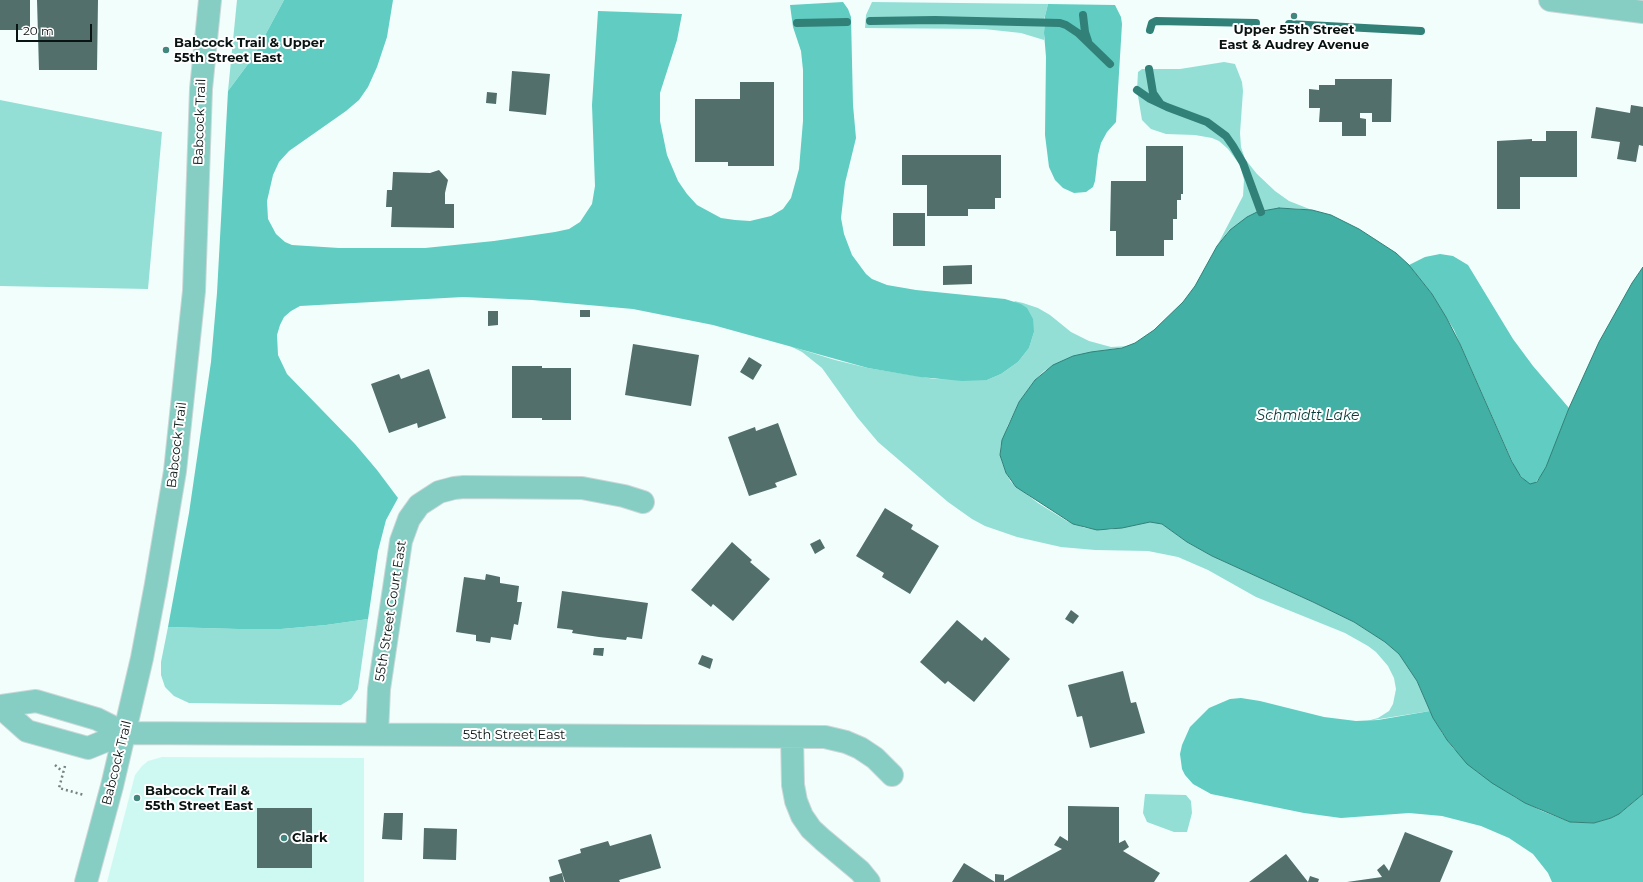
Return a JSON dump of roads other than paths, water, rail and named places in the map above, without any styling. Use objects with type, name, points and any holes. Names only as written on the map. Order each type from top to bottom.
[{"type":"street","name":"Babcock Trail","points":[[86,882],[125,733],[155,590],[177,454],[194,291],[201,89],[210,0]]},
{"type":"street","points":[[1550,0],[1643,12]]},
{"type":"street","name":"55th Street Court East","points":[[377,734],[379,689],[401,541],[409,519],[419,505],[439,492],[464,487],[582,488],[610,492],[643,502]]},
{"type":"street","points":[[0,706],[36,701],[97,719],[125,733]]},
{"type":"street","points":[[0,706],[27,730],[88,748],[125,733]]},
{"type":"street","name":"55th Street East","points":[[125,733],[825,737],[846,742],[860,748],[875,758],[892,774]]},
{"type":"street","points":[[792,737],[793,785],[796,801],[802,816],[823,840],[860,871],[870,882]]},
{"type":"water","name":"Schmidtt Lake","points":[[1279,208],[1312,210],[1331,215],[1359,229],[1396,253],[1409,265],[1432,294],[1446,317],[1460,344],[1512,462],[1521,477],[1530,484],[1537,482],[1546,467],[1569,408],[1599,342],[1632,283],[1643,267],[1643,794],[1619,814],[1594,823],[1570,822],[1525,803],[1492,783],[1467,764],[1447,740],[1433,718],[1417,681],[1399,654],[1385,642],[1354,622],[1212,556],[1187,542],[1162,524],[1150,522],[1122,528],[1097,530],[1073,524],[1016,487],[1006,473],[1000,455],[1002,440],[1019,402],[1035,380],[1053,365],[1073,356],[1122,348],[1135,343],[1154,330],[1183,302],[1195,286],[1217,246],[1230,230],[1247,217],[1257,212]]},
{"type":"waterway","points":[[1083,15],[1085,32],[1088,41]]},
{"type":"waterway","points":[[870,21],[935,20],[1060,23],[1078,33],[1110,64]]},
{"type":"waterway","points":[[1150,30],[1152,23],[1156,21],[1256,23]]},
{"type":"waterway","points":[[797,23],[847,22]]},
{"type":"waterway","points":[[1289,24],[1421,31]]},
{"type":"waterway","points":[[1149,69],[1153,93],[1160,103]]},
{"type":"waterway","points":[[1137,90],[1150,99],[1167,107],[1207,122],[1226,136],[1243,163],[1261,212]]},
{"type":"place","name":"Upper 55th Street East & Audrey Avenue","points":[[1294,16]]},
{"type":"place","name":"Babcock Trail & Upper 55th Street East","points":[[166,50]]},
{"type":"place","name":"Babcock Trail & 55th Street East","points":[[137,798]]},
{"type":"place","name":"Clark","points":[[284,838]]}]
